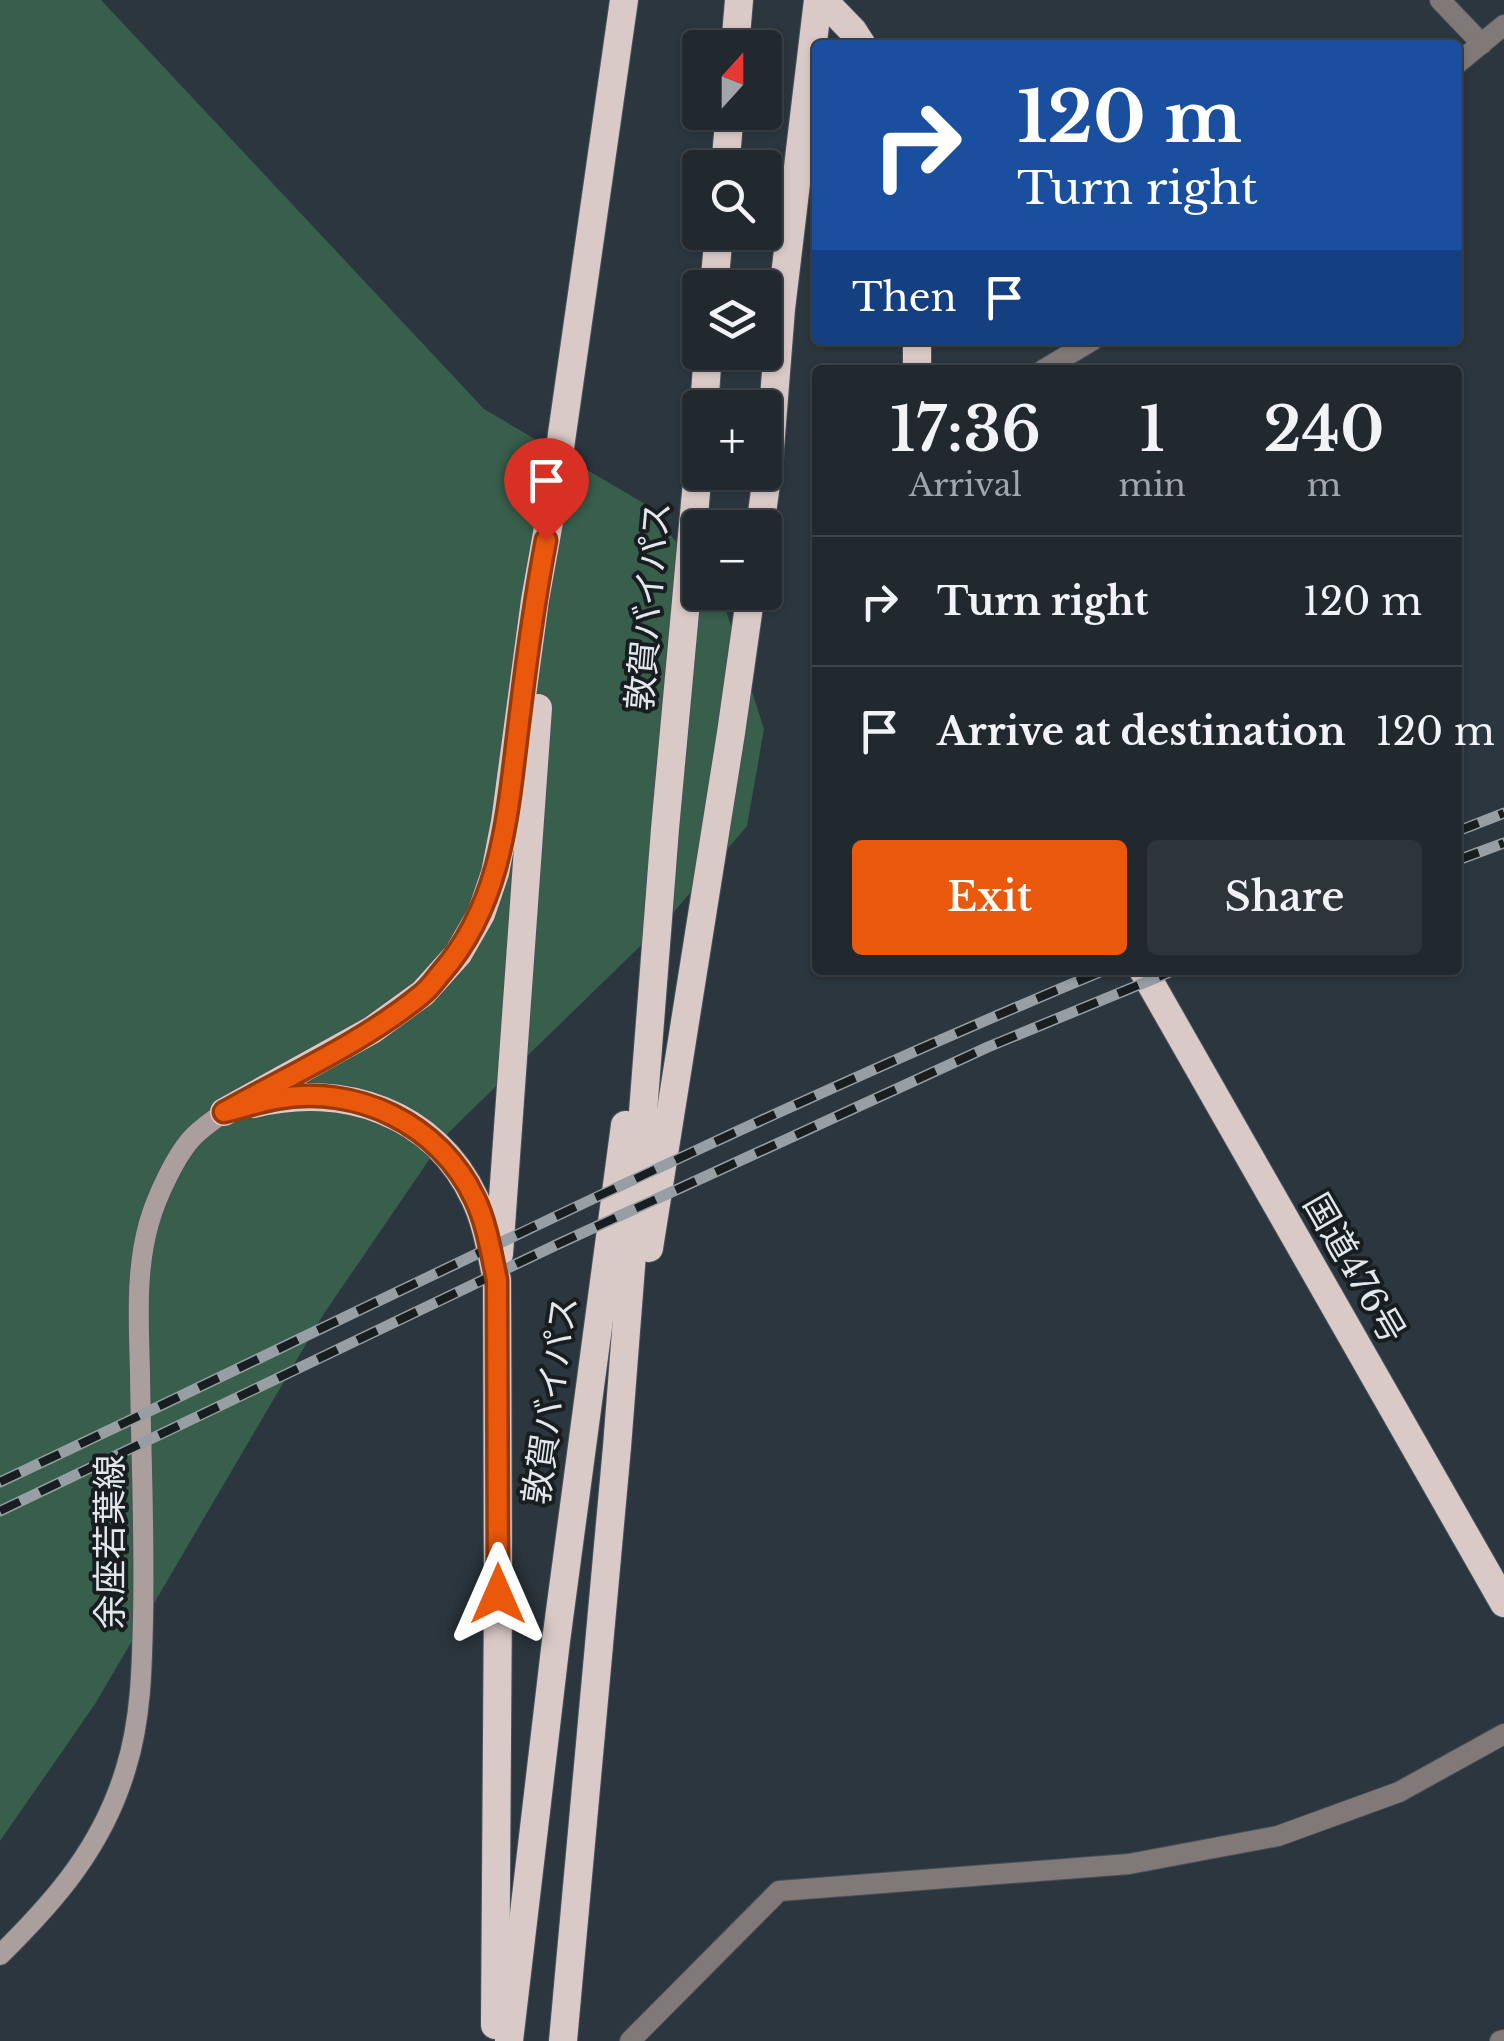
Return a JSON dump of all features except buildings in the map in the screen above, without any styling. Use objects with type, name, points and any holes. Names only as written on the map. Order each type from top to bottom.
[{"type":"highway","points":[[224,1112],[372,1030],[423,994],[458,954],[481,914],[495,874],[506,822],[624,0]]},
{"type":"highway","points":[[737,30],[740,0]]},
{"type":"highway","points":[[821,0],[859,40]]},
{"type":"highway","points":[[816,40],[821,0]]},
{"type":"highway","points":[[762,510],[781,310],[812,70]]},
{"type":"highway","name":"敦賀バイパス","points":[[564,2035],[617,1448],[664,829],[696,490]]},
{"type":"highway","points":[[503,2031],[497,1280],[551,510]]},
{"type":"highway","points":[[617,1448],[748,610]]},
{"type":"highway","name":"敦賀バイパス","points":[[503,2031],[664,829]]},
{"type":"highway","name":"国道476号","points":[[1145,975],[1504,1603]]},
{"type":"highway","points":[[224,1112],[278,1098],[328,1096],[371,1104],[408,1122],[459,1170],[476,1200],[497,1280]]},
{"type":"main road","name":"余座若葉線","points":[[0,1955],[55,1899],[82,1861],[108,1816],[126,1768],[138,1719],[142,1657],[140,1274],[149,1222],[170,1174],[192,1138],[224,1112]]},
{"type":"street","points":[[1440,0],[1482,44]]},
{"type":"street","points":[[1462,59],[1504,25]]},
{"type":"street","points":[[1052,365],[1084,345]]},
{"type":"street","points":[[630,2041],[779,1890],[1129,1864],[1278,1836],[1399,1792],[1504,1734]]},
{"type":"green space","points":[[0,0],[101,0],[484,409],[645,504],[682,549],[682,610],[726,610],[764,729],[747,826],[667,920],[446,1135],[323,1315],[95,1704],[0,1841]]},
{"type":"railway","points":[[1462,829],[1504,813]]},
{"type":"railway","points":[[1462,859],[1504,843]]},
{"type":"railway","points":[[0,1482],[687,1154],[1093,975]]},
{"type":"railway","points":[[0,1511],[556,1245],[988,1047],[1163,975]]},
{"type":"route","points":[[498,1594],[497,1280],[476,1200],[459,1170],[408,1122],[371,1104],[328,1096],[278,1098],[224,1112],[372,1030],[423,994],[458,954],[481,914],[495,874],[506,822],[546,540]]}]
